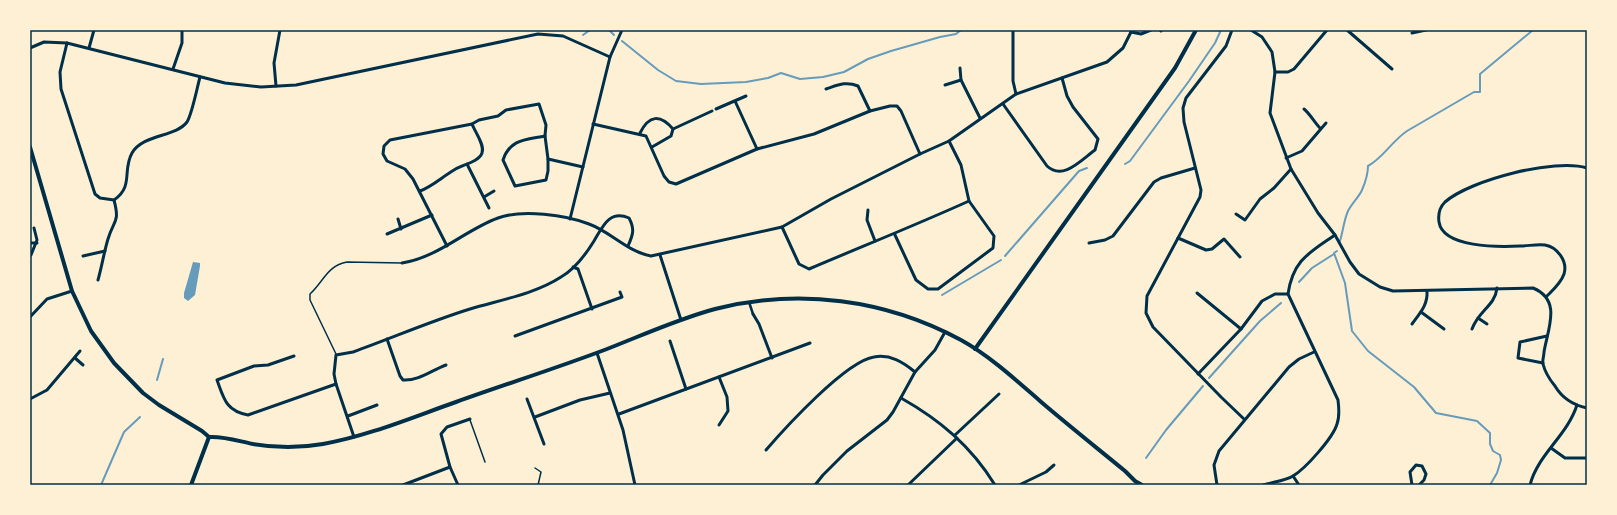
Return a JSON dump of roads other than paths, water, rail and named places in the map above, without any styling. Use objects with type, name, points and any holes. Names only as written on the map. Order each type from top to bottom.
[{"type":"street","points":[[89,48],[94,30]]},
{"type":"street","points":[[173,69],[182,42],[182,30]]},
{"type":"street","points":[[276,86],[274,64],[280,30]]},
{"type":"street","points":[[570,219],[610,57],[622,30]]},
{"type":"street","points":[[1013,30],[1013,81],[1016,94]]},
{"type":"street","points":[[402,263],[429,256],[488,223],[505,216],[530,214],[570,219],[589,224],[643,255],[660,255],[782,227],[831,199],[948,141],[1016,94],[1107,62],[1123,48],[1132,31],[1141,34],[1151,30]]},
{"type":"street","points":[[975,349],[1175,68],[1196,30]]},
{"type":"street","points":[[1232,30],[1226,46],[1186,98],[1182,108],[1184,122],[1201,190],[1200,197],[1147,296],[1146,313],[1148,320],[1161,336],[1244,419]]},
{"type":"street","points":[[1250,30],[1262,37],[1272,52],[1275,72],[1270,113],[1286,158],[1291,169],[1318,213],[1335,235],[1350,262],[1359,274],[1369,282],[1394,291],[1533,288],[1547,296],[1552,314],[1543,363],[1548,377],[1559,392],[1577,405],[1587,408]]},
{"type":"street","points":[[1275,72],[1288,72],[1294,69],[1327,30]]},
{"type":"street","points":[[1347,30],[1392,69]]},
{"type":"street","points":[[1412,33],[1426,30]]},
{"type":"street","points":[[30,48],[44,42],[67,43],[200,77],[245,86],[296,85],[538,34],[564,36],[610,57]]},
{"type":"street","points":[[67,43],[60,72],[61,89],[95,194],[100,198],[114,200],[126,187],[129,162],[132,153],[138,146],[178,128],[187,122],[200,77]]},
{"type":"street","points":[[960,68],[960,80],[980,118]]},
{"type":"street","points":[[1003,104],[1047,166],[1055,172],[1067,170],[1095,150],[1098,139],[1073,107],[1067,96],[1062,78]]},
{"type":"street","points":[[946,85],[960,80]]},
{"type":"street","points":[[826,89],[843,83],[851,83],[858,86],[870,111]]},
{"type":"street","points":[[673,129],[746,96]]},
{"type":"street","points":[[735,101],[757,149]]},
{"type":"street","points":[[447,246],[410,174],[387,161],[383,154],[384,146],[390,140],[472,124],[479,120],[498,116],[506,110],[539,104],[546,125],[545,136],[548,171],[546,180],[514,186],[503,160],[506,151],[512,145],[521,141],[545,136]]},
{"type":"street","points":[[593,124],[640,133],[646,136],[664,176],[669,182],[676,184],[757,149],[814,134],[870,111],[890,106],[897,106],[901,111],[920,154]]},
{"type":"street","points":[[1304,109],[1312,115],[1314,122],[1320,128]]},
{"type":"street","points":[[640,133],[647,123],[657,118],[663,119],[673,129]]},
{"type":"street","points":[[1286,158],[1302,151],[1320,128],[1326,123]]},
{"type":"street","points":[[420,191],[432,186],[454,170],[480,157],[483,152],[482,146],[472,124]]},
{"type":"street","points":[[652,147],[671,136],[673,129]]},
{"type":"street","points":[[895,235],[916,280],[928,289],[938,289],[993,248],[994,236],[969,201],[961,165],[948,141]]},
{"type":"street","points":[[30,147],[72,291],[78,307],[91,331],[106,354],[122,372],[159,405],[202,431],[209,437],[219,436],[266,445],[296,447],[323,444],[354,436],[597,353],[681,320],[714,310],[749,302],[803,298],[856,302],[901,314],[945,332],[975,349],[1015,379],[1133,483],[1142,485]]},
{"type":"street","points":[[548,159],[583,166]]},
{"type":"street","points":[[467,164],[489,208]]},
{"type":"street","points":[[1547,296],[1562,279],[1565,273],[1562,258],[1559,252],[1544,245],[1488,246],[1449,238],[1440,226],[1439,213],[1445,203],[1466,190],[1504,176],[1537,168],[1559,165],[1570,164],[1587,168]]},
{"type":"street","points":[[1089,243],[1105,240],[1113,236],[1154,182],[1161,178],[1195,168]]},
{"type":"street","points":[[1236,214],[1245,220],[1260,199],[1274,188],[1291,169]]},
{"type":"street","points":[[484,197],[494,192]]},
{"type":"street","points":[[98,280],[108,239],[115,225],[117,215],[114,200]]},
{"type":"street","points":[[782,227],[799,264],[809,269],[875,241],[895,235],[969,201]]},
{"type":"street","points":[[868,210],[867,220],[875,241]]},
{"type":"street","points":[[387,234],[432,215]]},
{"type":"street","points":[[354,436],[336,384],[334,374],[336,355],[353,352],[469,309],[540,287],[561,277],[574,267],[594,241],[599,229],[615,216],[623,215],[629,218],[634,234],[628,246]]},
{"type":"street","points":[[398,219],[401,229]]},
{"type":"street","points":[[31,255],[37,243],[34,228]]},
{"type":"street","points":[[1263,485],[1293,476],[1306,464],[1332,434],[1339,416],[1338,400],[1314,352],[1288,294],[1290,281],[1296,265],[1335,235]]},
{"type":"street","points":[[1178,238],[1206,250],[1212,248],[1224,239],[1240,257]]},
{"type":"street","points":[[30,242],[37,243]]},
{"type":"street","points":[[83,256],[105,251]]},
{"type":"street","points":[[660,255],[681,320]]},
{"type":"street","points":[[574,267],[578,269],[592,309]]},
{"type":"street","points":[[1472,329],[1482,311],[1494,300],[1496,288]]},
{"type":"street","points":[[30,317],[47,299],[72,291]]},
{"type":"street","points":[[1412,324],[1421,312],[1427,299],[1427,291]]},
{"type":"street","points":[[515,336],[622,297],[620,292]]},
{"type":"street","points":[[1197,293],[1241,329]]},
{"type":"street","points":[[1198,374],[1241,329],[1262,301],[1275,294],[1288,294]]},
{"type":"street","points":[[749,302],[772,358]]},
{"type":"street","points":[[1421,312],[1444,329]]},
{"type":"street","points":[[1478,318],[1487,324]]},
{"type":"street","points":[[815,485],[848,451],[887,420],[915,372],[935,350],[945,332]]},
{"type":"street","points":[[1543,363],[1518,358],[1520,342],[1547,336]]},
{"type":"street","points":[[387,340],[400,376],[403,380],[409,380],[434,372],[439,367],[446,365]]},
{"type":"street","points":[[670,341],[686,390]]},
{"type":"street","points":[[618,414],[810,343]]},
{"type":"street","points":[[30,399],[47,390],[80,351]]},
{"type":"street","points":[[1217,485],[1214,465],[1219,451],[1244,419],[1289,367],[1300,359],[1314,352]]},
{"type":"street","points":[[597,353],[618,414],[635,485]]},
{"type":"street","points":[[294,356],[268,365],[254,366],[217,380],[225,403],[238,413],[248,414],[336,384]]},
{"type":"street","points":[[766,450],[795,417],[830,385],[853,367],[873,357],[890,357],[905,364],[915,372]]},
{"type":"street","points":[[74,358],[83,365]]},
{"type":"street","points":[[719,425],[728,411],[727,397],[720,377]]},
{"type":"street","points":[[535,417],[580,400],[610,393]]},
{"type":"street","points":[[908,485],[999,394]]},
{"type":"street","points":[[901,398],[925,411],[956,436],[977,459],[995,485]]},
{"type":"street","points":[[527,399],[544,444]]},
{"type":"street","points":[[348,416],[377,405]]},
{"type":"street","points":[[1530,485],[1535,468],[1572,419],[1577,405]]},
{"type":"street","points":[[458,485],[450,467],[441,434],[447,427],[470,419]]},
{"type":"street","points":[[192,485],[209,437]]},
{"type":"street","points":[[1551,448],[1565,458],[1587,458]]},
{"type":"street","points":[[1019,485],[1046,472],[1054,464]]},
{"type":"street","points":[[1412,485],[1410,472],[1416,465],[1422,466],[1426,474],[1419,485]]},
{"type":"street","points":[[402,485],[450,467]]},
{"type":"street","points":[[1293,476],[1299,485]]},
{"type":"lane","points":[[336,355],[310,300],[310,294],[331,268],[339,263],[402,263]]},
{"type":"lane","points":[[470,419],[485,462]]},
{"type":"lane","points":[[535,468],[541,472],[538,485]]},
{"type":"water","points":[[193,262],[200,263],[200,266],[195,295],[188,301],[184,298],[184,293]]},
{"type":"waterway","points":[[583,35],[590,30]]},
{"type":"waterway","points":[[609,30],[614,35]]},
{"type":"waterway","points":[[622,41],[658,70],[676,81],[701,84],[746,82],[768,78],[781,73],[800,79],[823,77],[844,72],[868,59],[891,51],[956,34],[961,30]]},
{"type":"waterway","points":[[1125,164],[1130,161],[1189,81],[1215,43],[1221,30]]},
{"type":"waterway","points":[[1340,241],[1347,214],[1362,190],[1368,166],[1378,159],[1407,131],[1474,92],[1480,92],[1480,74],[1533,30]]},
{"type":"waterway","points":[[1005,256],[1079,171],[1087,168]]},
{"type":"waterway","points":[[1337,251],[1334,253],[1345,283],[1352,331],[1368,351],[1414,387],[1436,413],[1477,421],[1490,433],[1490,444],[1493,451],[1500,455],[1501,460],[1497,473],[1490,485]]},
{"type":"waterway","points":[[1299,282],[1312,268],[1334,254]]},
{"type":"waterway","points":[[942,295],[1001,260]]},
{"type":"waterway","points":[[1209,378],[1260,321],[1281,303]]},
{"type":"waterway","points":[[157,380],[163,359]]},
{"type":"waterway","points":[[1146,458],[1166,430],[1203,386]]},
{"type":"waterway","points":[[101,485],[124,432],[140,417]]}]
